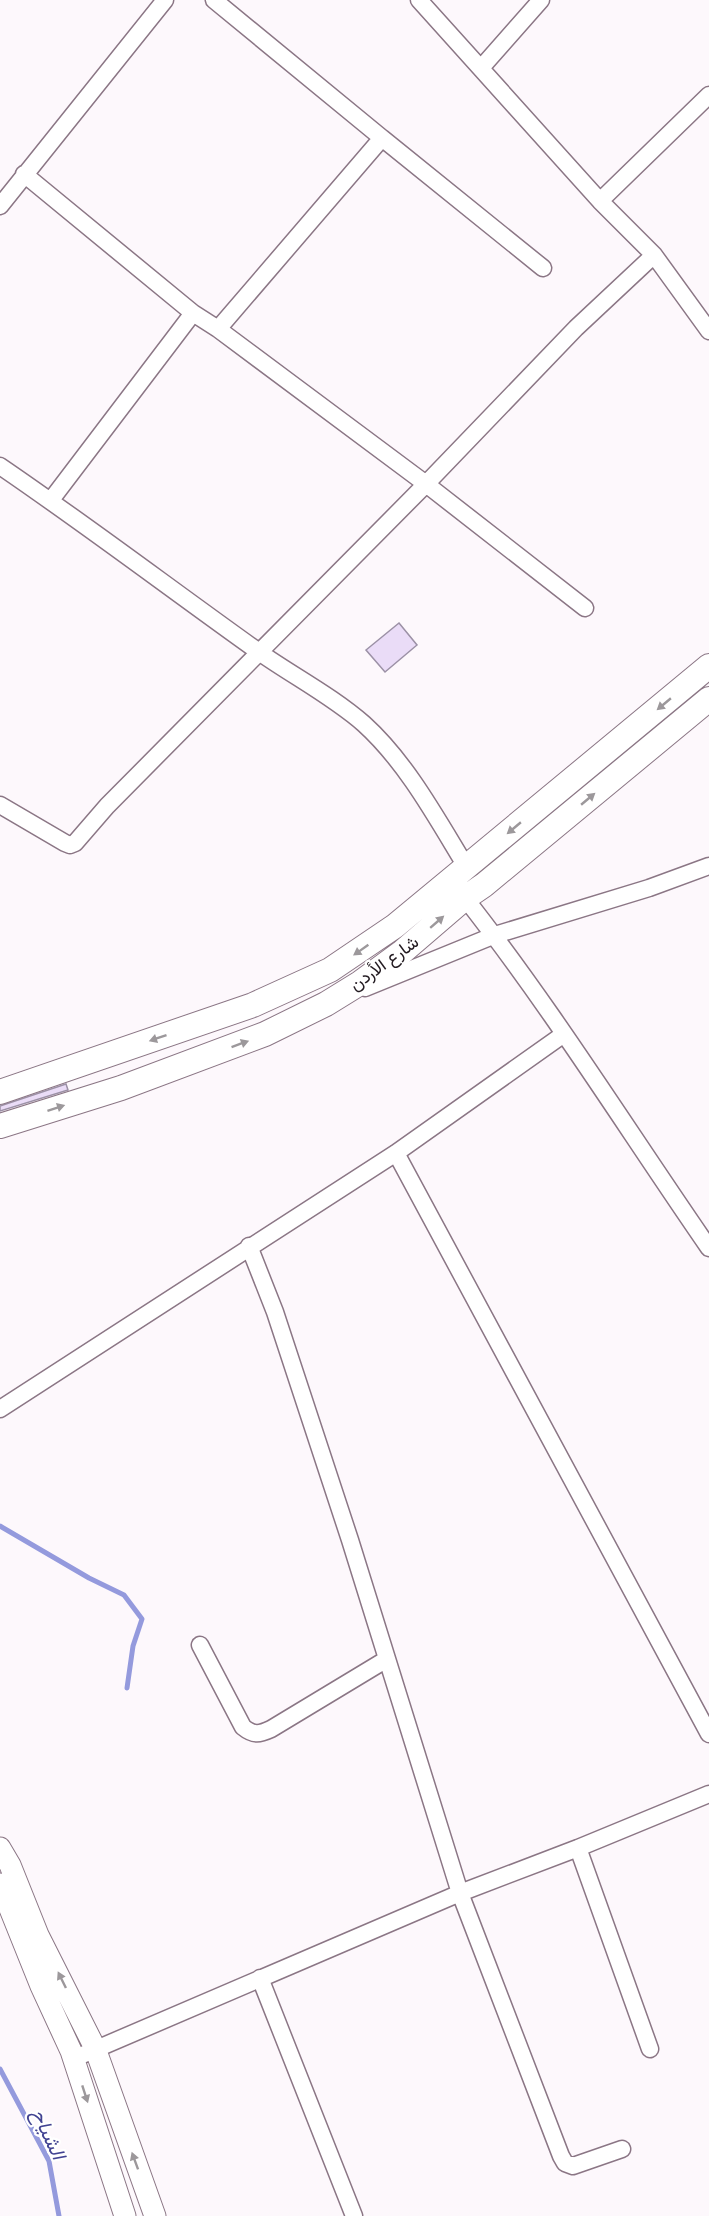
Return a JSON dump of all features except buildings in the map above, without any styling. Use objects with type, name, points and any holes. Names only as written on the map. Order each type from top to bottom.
[{"type":"highway","name":"شارع الأردن","points":[[0,1092],[253,1005],[311,981],[395,926],[709,666]]},
{"type":"highway","name":"شارع الأردن","points":[[0,1126],[121,1088],[265,1034],[326,1004],[401,954],[465,897],[484,885],[709,699]]},
{"type":"highway","points":[[253,1005],[265,1034]]},
{"type":"main road","points":[[0,1848],[10,1865],[38,1935],[95,2048],[155,2216]]},
{"type":"main road","points":[[0,1884],[74,2059],[125,2216]]},
{"type":"street","points":[[0,206],[165,0]]},
{"type":"street","points":[[214,0],[543,268]]},
{"type":"street","points":[[419,0],[600,201],[654,255],[709,331]]},
{"type":"street","points":[[481,68],[541,0]]},
{"type":"street","points":[[600,201],[709,95]]},
{"type":"street","points":[[218,329],[382,138]]},
{"type":"street","points":[[24,174],[193,313],[218,329],[426,484],[585,608]]},
{"type":"street","points":[[0,805],[65,843],[70,845],[75,843],[107,806],[261,653],[576,328],[654,255]]},
{"type":"street","points":[[51,500],[193,313]]},
{"type":"street","points":[[0,466],[364,724],[396,759],[467,868]]},
{"type":"street","points":[[326,1004],[495,935],[649,888],[709,866]]},
{"type":"street","points":[[465,897],[495,935],[564,1034],[709,1248]]},
{"type":"street","points":[[0,1409],[396,1153],[564,1034]]},
{"type":"street","points":[[396,1153],[709,1734]]},
{"type":"street","points":[[249,1246],[275,1312],[460,1893],[565,2163],[573,2166],[622,2149]]},
{"type":"street","points":[[200,1645],[243,1727],[251,1734],[261,1734],[271,1729],[387,1659]]},
{"type":"street","points":[[74,2059],[95,2048],[460,1893],[708,1797]]},
{"type":"street","points":[[578,1848],[650,2049]]},
{"type":"street","points":[[260,1978],[354,2216]]},
{"type":"waterway","points":[[0,1526],[89,1578],[124,1595],[142,1619],[133,1646],[127,1688]]},
{"type":"waterway","name":"الشياح","points":[[0,2069],[49,2161],[59,2216]]}]
